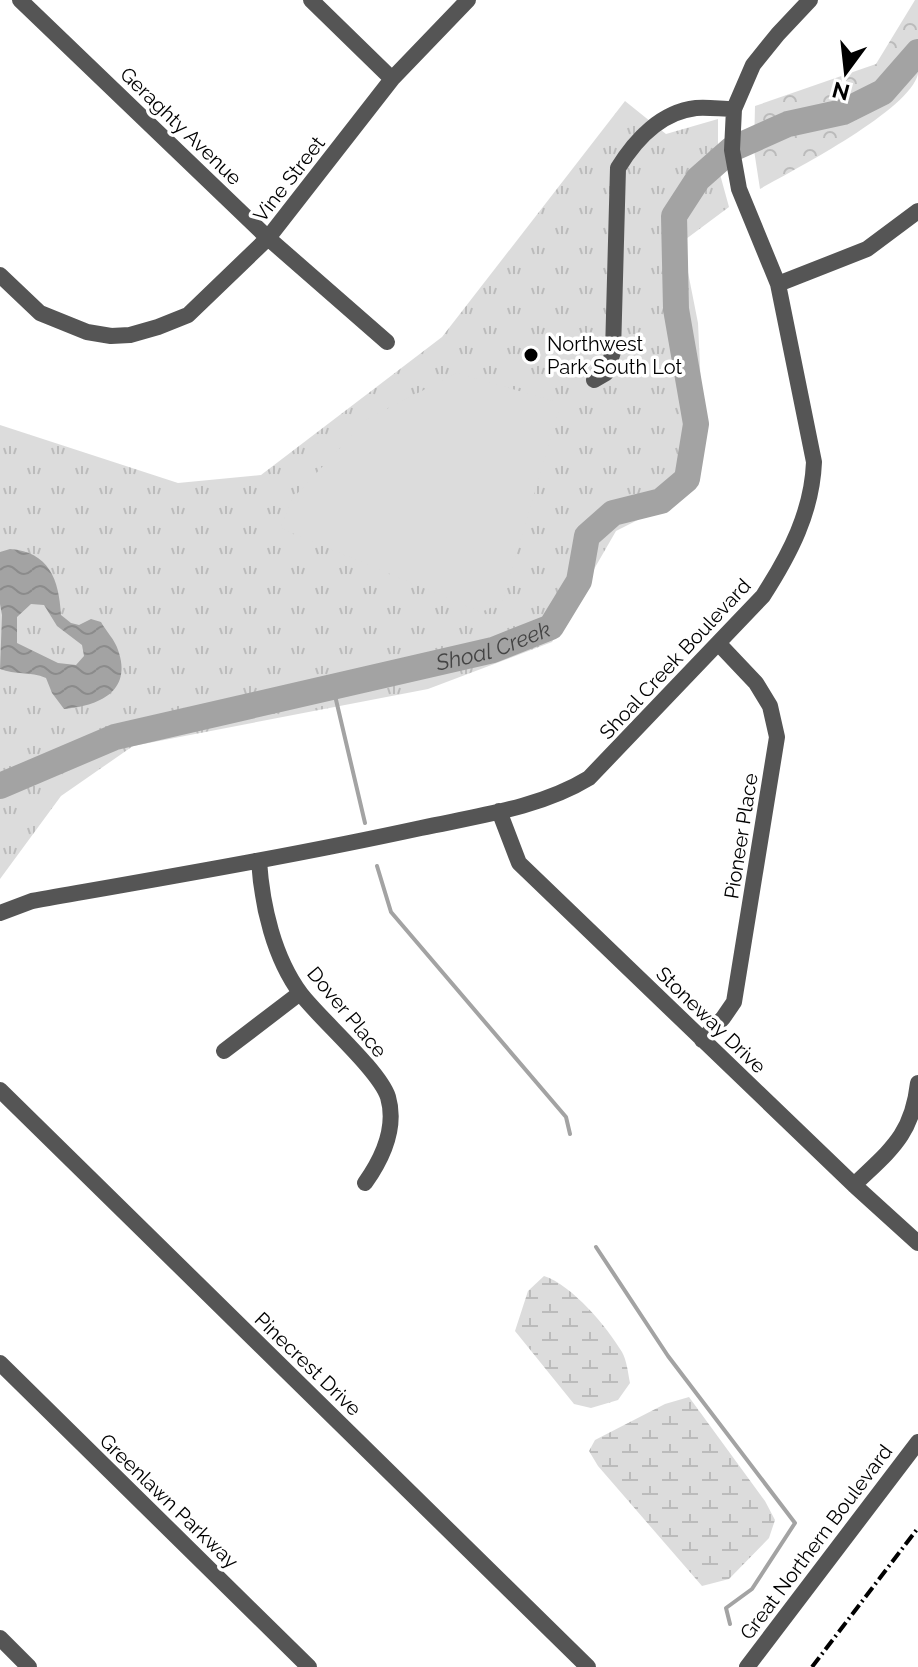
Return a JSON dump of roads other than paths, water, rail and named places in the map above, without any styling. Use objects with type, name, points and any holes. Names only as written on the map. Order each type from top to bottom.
[{"type":"street","name":"Geraghty Avenue","points":[[20,0],[268,238],[387,342]]},
{"type":"street","points":[[311,0],[392,79]]},
{"type":"street","name":"Vine Street","points":[[0,275],[40,313],[64,324],[111,336],[130,335],[188,315],[268,238],[392,79],[468,0]]},
{"type":"street","name":"Shoal Creek Boulevard","points":[[0,913],[32,901],[369,839],[499,811],[556,795],[589,778],[720,645],[763,596],[778,572],[804,519],[813,486],[810,434],[778,284],[734,169],[733,116],[753,65],[810,0]]},
{"type":"street","points":[[600,376],[613,352],[618,168],[632,145],[664,119],[694,108],[733,116]]},
{"type":"street","points":[[778,284],[867,249],[918,211]]},
{"type":"street","name":"Pioneer Place","points":[[702,1040],[734,1002],[777,737],[770,706],[756,683],[720,645]]},
{"type":"street","name":"Stoneway Drive","points":[[499,811],[519,863],[918,1243]]},
{"type":"street","name":"Dover Place","points":[[259,861],[278,954],[300,993],[372,1073],[388,1096],[390,1122],[382,1159],[365,1183]]},
{"type":"street","points":[[224,1051],[300,993]]},
{"type":"street","points":[[854,1185],[897,1143],[908,1126],[918,1083]]},
{"type":"street","name":"Pinecrest Drive","points":[[0,1090],[588,1667]]},
{"type":"street","name":"Greenlawn Parkway","points":[[0,1363],[309,1667]]},
{"type":"street","name":"Great Northern Boulevard","points":[[747,1667],[918,1442]]},
{"type":"street","points":[[0,1638],[29,1667]]},
{"type":"water","points":[[10,549],[23,551],[43,562],[58,590],[61,615],[71,623],[79,625],[91,619],[101,622],[117,646],[121,664],[121,677],[109,694],[89,704],[64,709],[46,678],[0,669],[0,552]],"holes":[[[31,604],[44,605],[57,626],[82,645],[84,656],[76,665],[58,663],[17,643],[17,617]]]},
{"type":"waterway","name":"Shoal Creek","points":[[0,786],[115,737],[493,650],[551,627],[579,581],[587,536],[613,513],[661,501],[687,479],[696,424],[676,309],[674,216],[698,179],[732,149],[788,124],[843,112],[883,92],[918,52]]},
{"type":"waterway","points":[[333,687],[365,823]]},
{"type":"waterway","points":[[377,866],[391,912],[566,1117],[570,1134]]},
{"type":"waterway","points":[[596,1247],[668,1356],[795,1523],[752,1589],[726,1608],[730,1624]]},
{"type":"railway","points":[[812,1667],[918,1528]]},
{"type":"place","name":"Northwest Park South Lot","points":[[531,355]]}]
